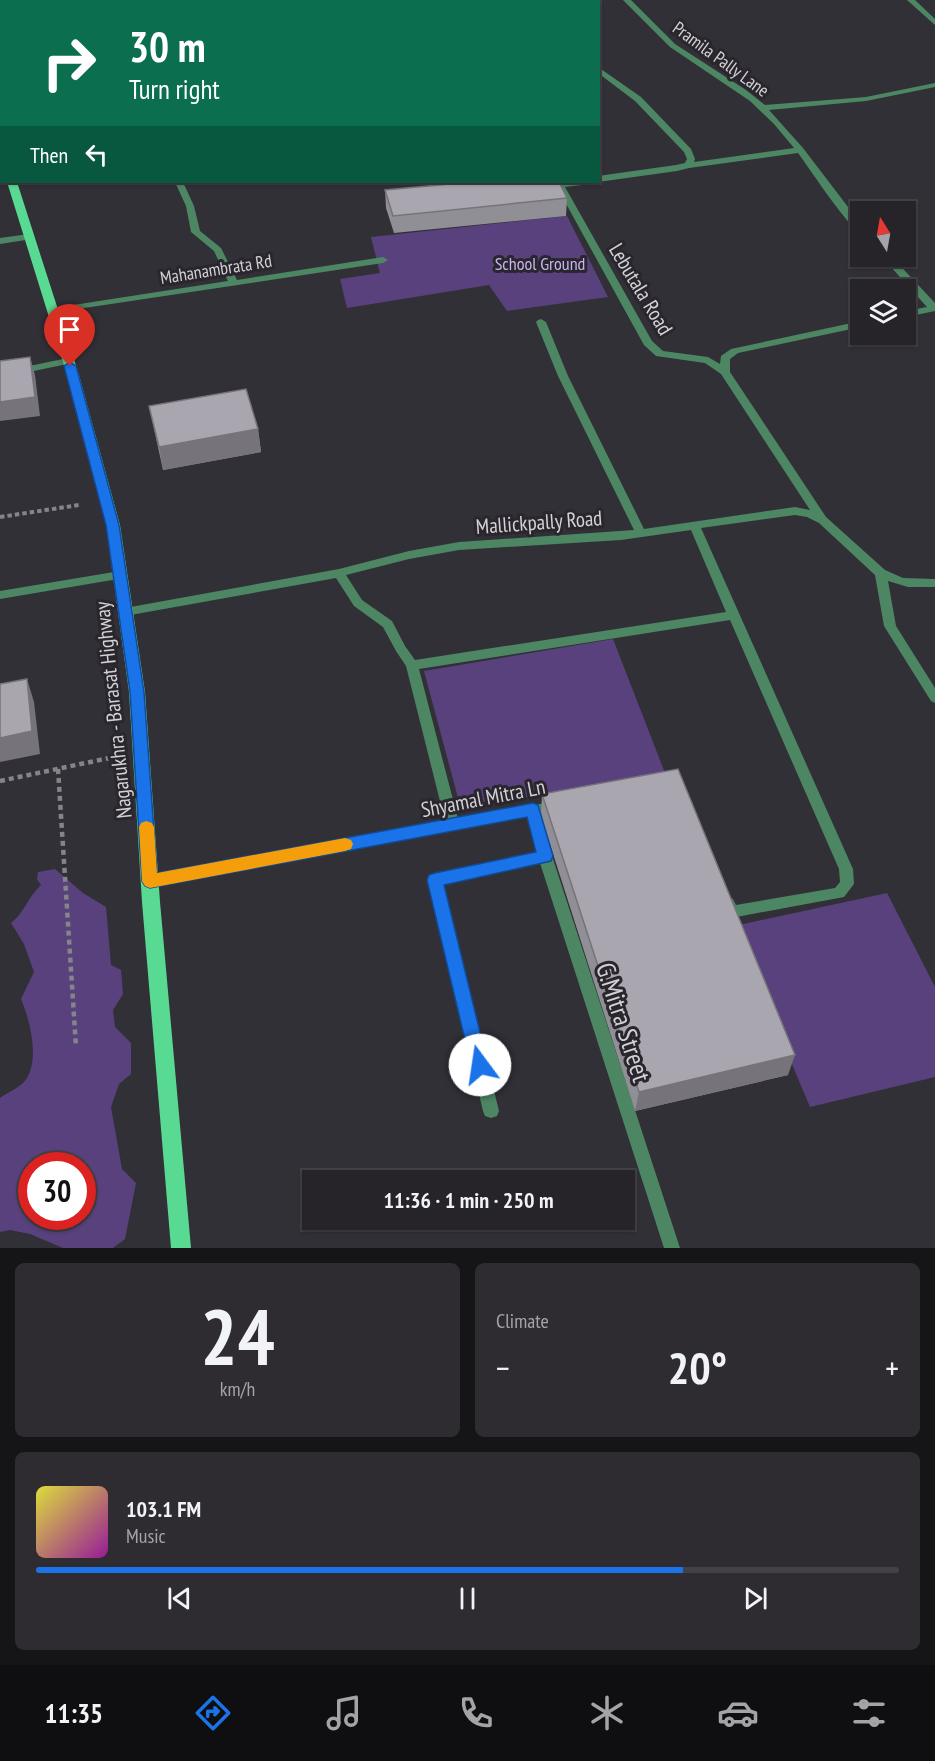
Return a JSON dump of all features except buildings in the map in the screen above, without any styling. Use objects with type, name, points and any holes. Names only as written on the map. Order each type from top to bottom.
[{"type":"main road","name":"Nagarukhra - Barasat Highway","points":[[12,183],[54,311],[113,525],[137,692],[150,881],[181,1248]]},
{"type":"street","name":"Pramila Pally Lane","points":[[627,0],[658,35],[731,82],[763,108],[800,150],[850,216]]},
{"type":"street","points":[[912,0],[935,23]]},
{"type":"street","points":[[600,70],[638,99],[688,151],[691,159],[688,165]]},
{"type":"street","points":[[763,108],[866,99],[935,85]]},
{"type":"street","points":[[600,179],[800,150]]},
{"type":"street","points":[[179,183],[190,206],[196,232],[218,250],[234,283]]},
{"type":"street","name":"Lebutala Road","points":[[559,183],[648,343],[660,354],[708,360],[725,372],[824,522]]},
{"type":"street","points":[[0,241],[29,237]]},
{"type":"street","name":"Mahanambrata Rd","points":[[54,311],[383,260]]},
{"type":"street","points":[[896,267],[935,308]]},
{"type":"street","points":[[916,312],[935,308]]},
{"type":"street","points":[[541,322],[563,376],[640,534]]},
{"type":"street","points":[[725,372],[725,358],[735,351],[850,326]]},
{"type":"street","points":[[0,375],[68,360]]},
{"type":"street","name":"Mallickpally Road","points":[[126,612],[339,573],[410,555],[459,546],[640,534],[795,511],[806,512],[824,522],[880,572],[893,579],[912,583],[935,583]]},
{"type":"street","points":[[695,526],[846,869],[847,884],[839,893],[731,912],[723,891]]},
{"type":"street","points":[[880,572],[890,626],[935,698]]},
{"type":"street","points":[[339,573],[358,603],[388,624],[412,665],[453,825]]},
{"type":"street","points":[[0,595],[120,575]]},
{"type":"street","points":[[412,665],[569,638],[734,615]]},
{"type":"street","name":"Shyamal Mitra Ln","points":[[150,881],[567,804]]},
{"type":"street","name":"G.Mitra Street","points":[[533,809],[545,856],[672,1248]]},
{"type":"street","points":[[491,1111],[435,880],[545,856]]},
{"type":"path","points":[[0,517],[106,501]]},
{"type":"path","points":[[0,781],[141,752]]},
{"type":"path","points":[[58,769],[76,1047]]},
{"type":"green space","name":"School Ground","points":[[567,216],[608,297],[507,311],[489,285],[347,308],[340,279],[380,273],[371,237]]},
{"type":"green space","points":[[613,639],[665,773],[461,809],[424,671]]},
{"type":"green space","points":[[55,869],[83,893],[106,907],[111,965],[121,970],[123,994],[113,1010],[115,1027],[131,1043],[131,1074],[119,1084],[111,1107],[122,1169],[136,1183],[125,1239],[113,1248],[63,1248],[30,1234],[10,1230],[0,1232],[0,1098],[24,1082],[29,1074],[33,1053],[28,1018],[21,999],[34,972],[24,944],[11,923],[41,885],[37,879],[38,872]]},
{"type":"green space","points":[[887,893],[935,987],[935,1077],[810,1107],[734,926]]},
{"type":"slow traffic","points":[[146,827],[150,881],[345,844]]},
{"type":"route","points":[[70,366],[113,525],[137,692],[150,881],[533,809],[545,856],[435,880],[480,1065]]}]
